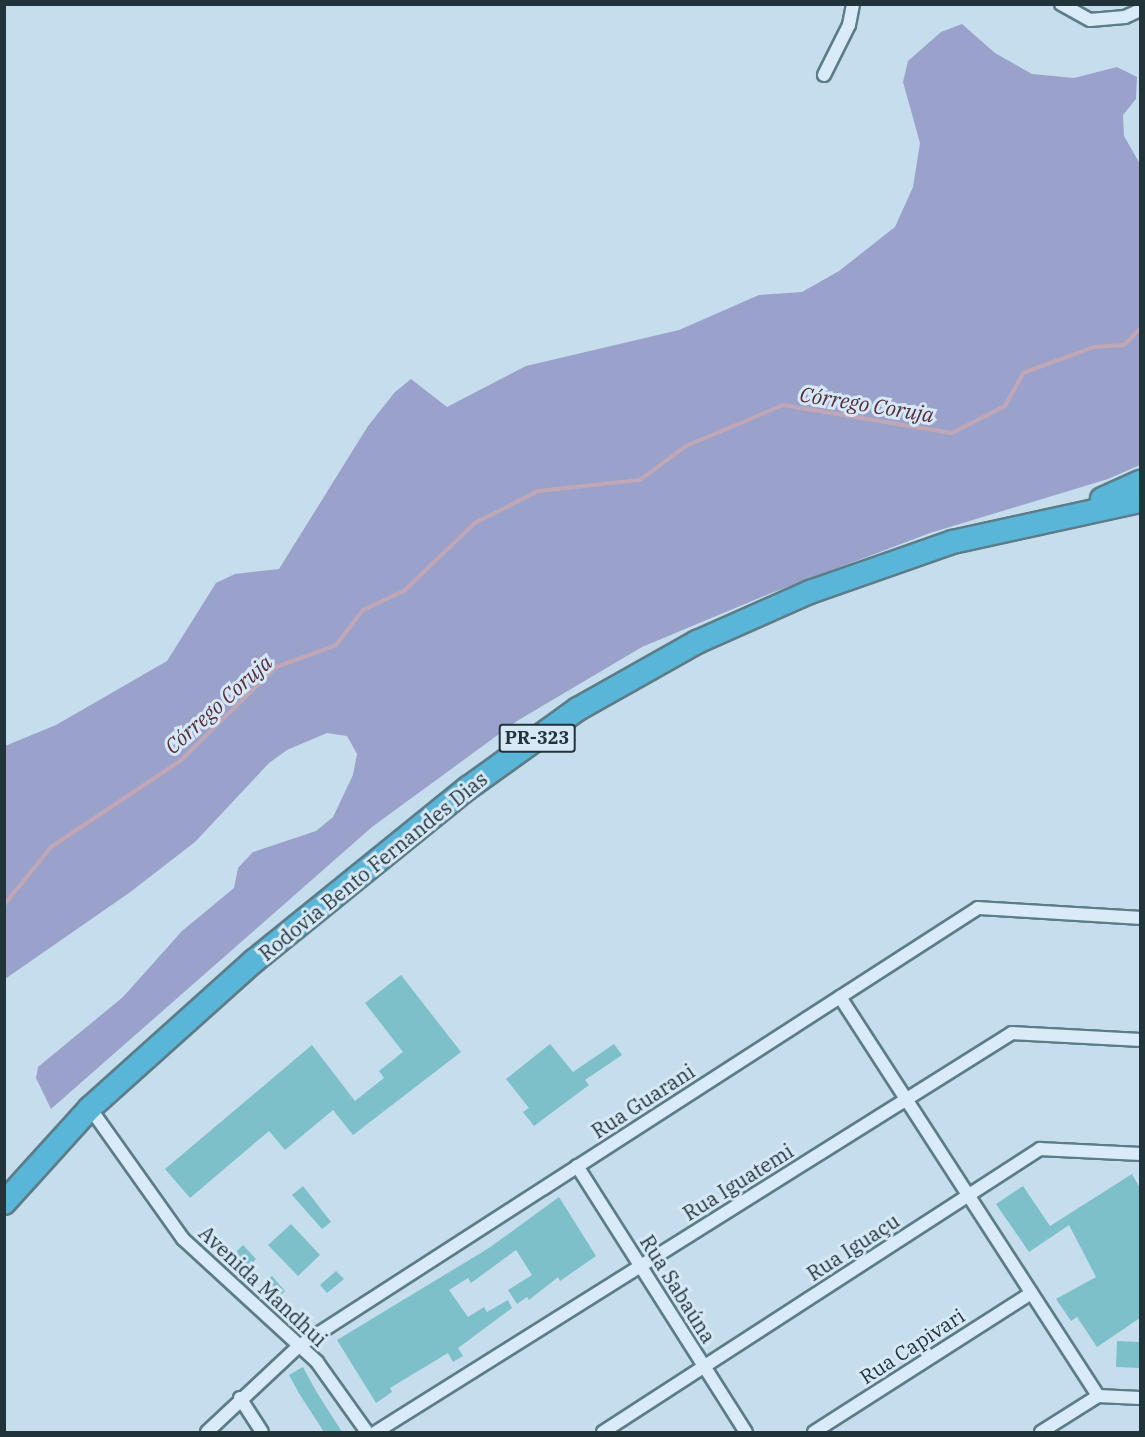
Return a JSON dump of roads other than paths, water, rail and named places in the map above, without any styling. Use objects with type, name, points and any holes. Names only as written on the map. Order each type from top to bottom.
[{"type":"highway","name":"Rodovia Bento Fernandes Dias","points":[[1068,515],[1140,482]]},
{"type":"highway","name":"Rodovia Bento Fernandes Dias","points":[[4,1203],[90,1108],[273,946],[468,788],[578,709],[697,642],[810,592],[953,542],[1140,501]]},
{"type":"street","points":[[824,75],[849,25],[853,4]]},
{"type":"street","points":[[1061,4],[1090,20],[1125,17],[1140,10]]},
{"type":"street","name":"Rua Guarani","points":[[207,1432],[240,1398],[299,1346],[978,908],[1140,918]]},
{"type":"street","points":[[840,997],[1098,1395]]},
{"type":"street","name":"Rua Iguatemi","points":[[376,1432],[1012,1033],[1140,1040]]},
{"type":"street","name":"Avenida Mandhui","points":[[90,1108],[183,1239],[317,1362],[367,1432]]},
{"type":"street","name":"Rua Iguaçu","points":[[603,1432],[1040,1149],[1140,1154]]},
{"type":"street","name":"Rua Sabaúna","points":[[577,1166],[746,1432]]},
{"type":"street","name":"Rua Capivari","points":[[814,1432],[1031,1293]]},
{"type":"street","points":[[1041,1432],[1098,1395],[1140,1398]]},
{"type":"street","points":[[240,1398],[262,1432]]},
{"type":"waterway","name":"Córrego Coruja","points":[[4,905],[51,847],[180,761],[276,667],[336,645],[363,610],[404,591],[475,523],[538,491],[640,480],[686,446],[783,405],[952,433],[1005,406],[1023,373],[1094,347],[1124,345],[1140,329]]}]
